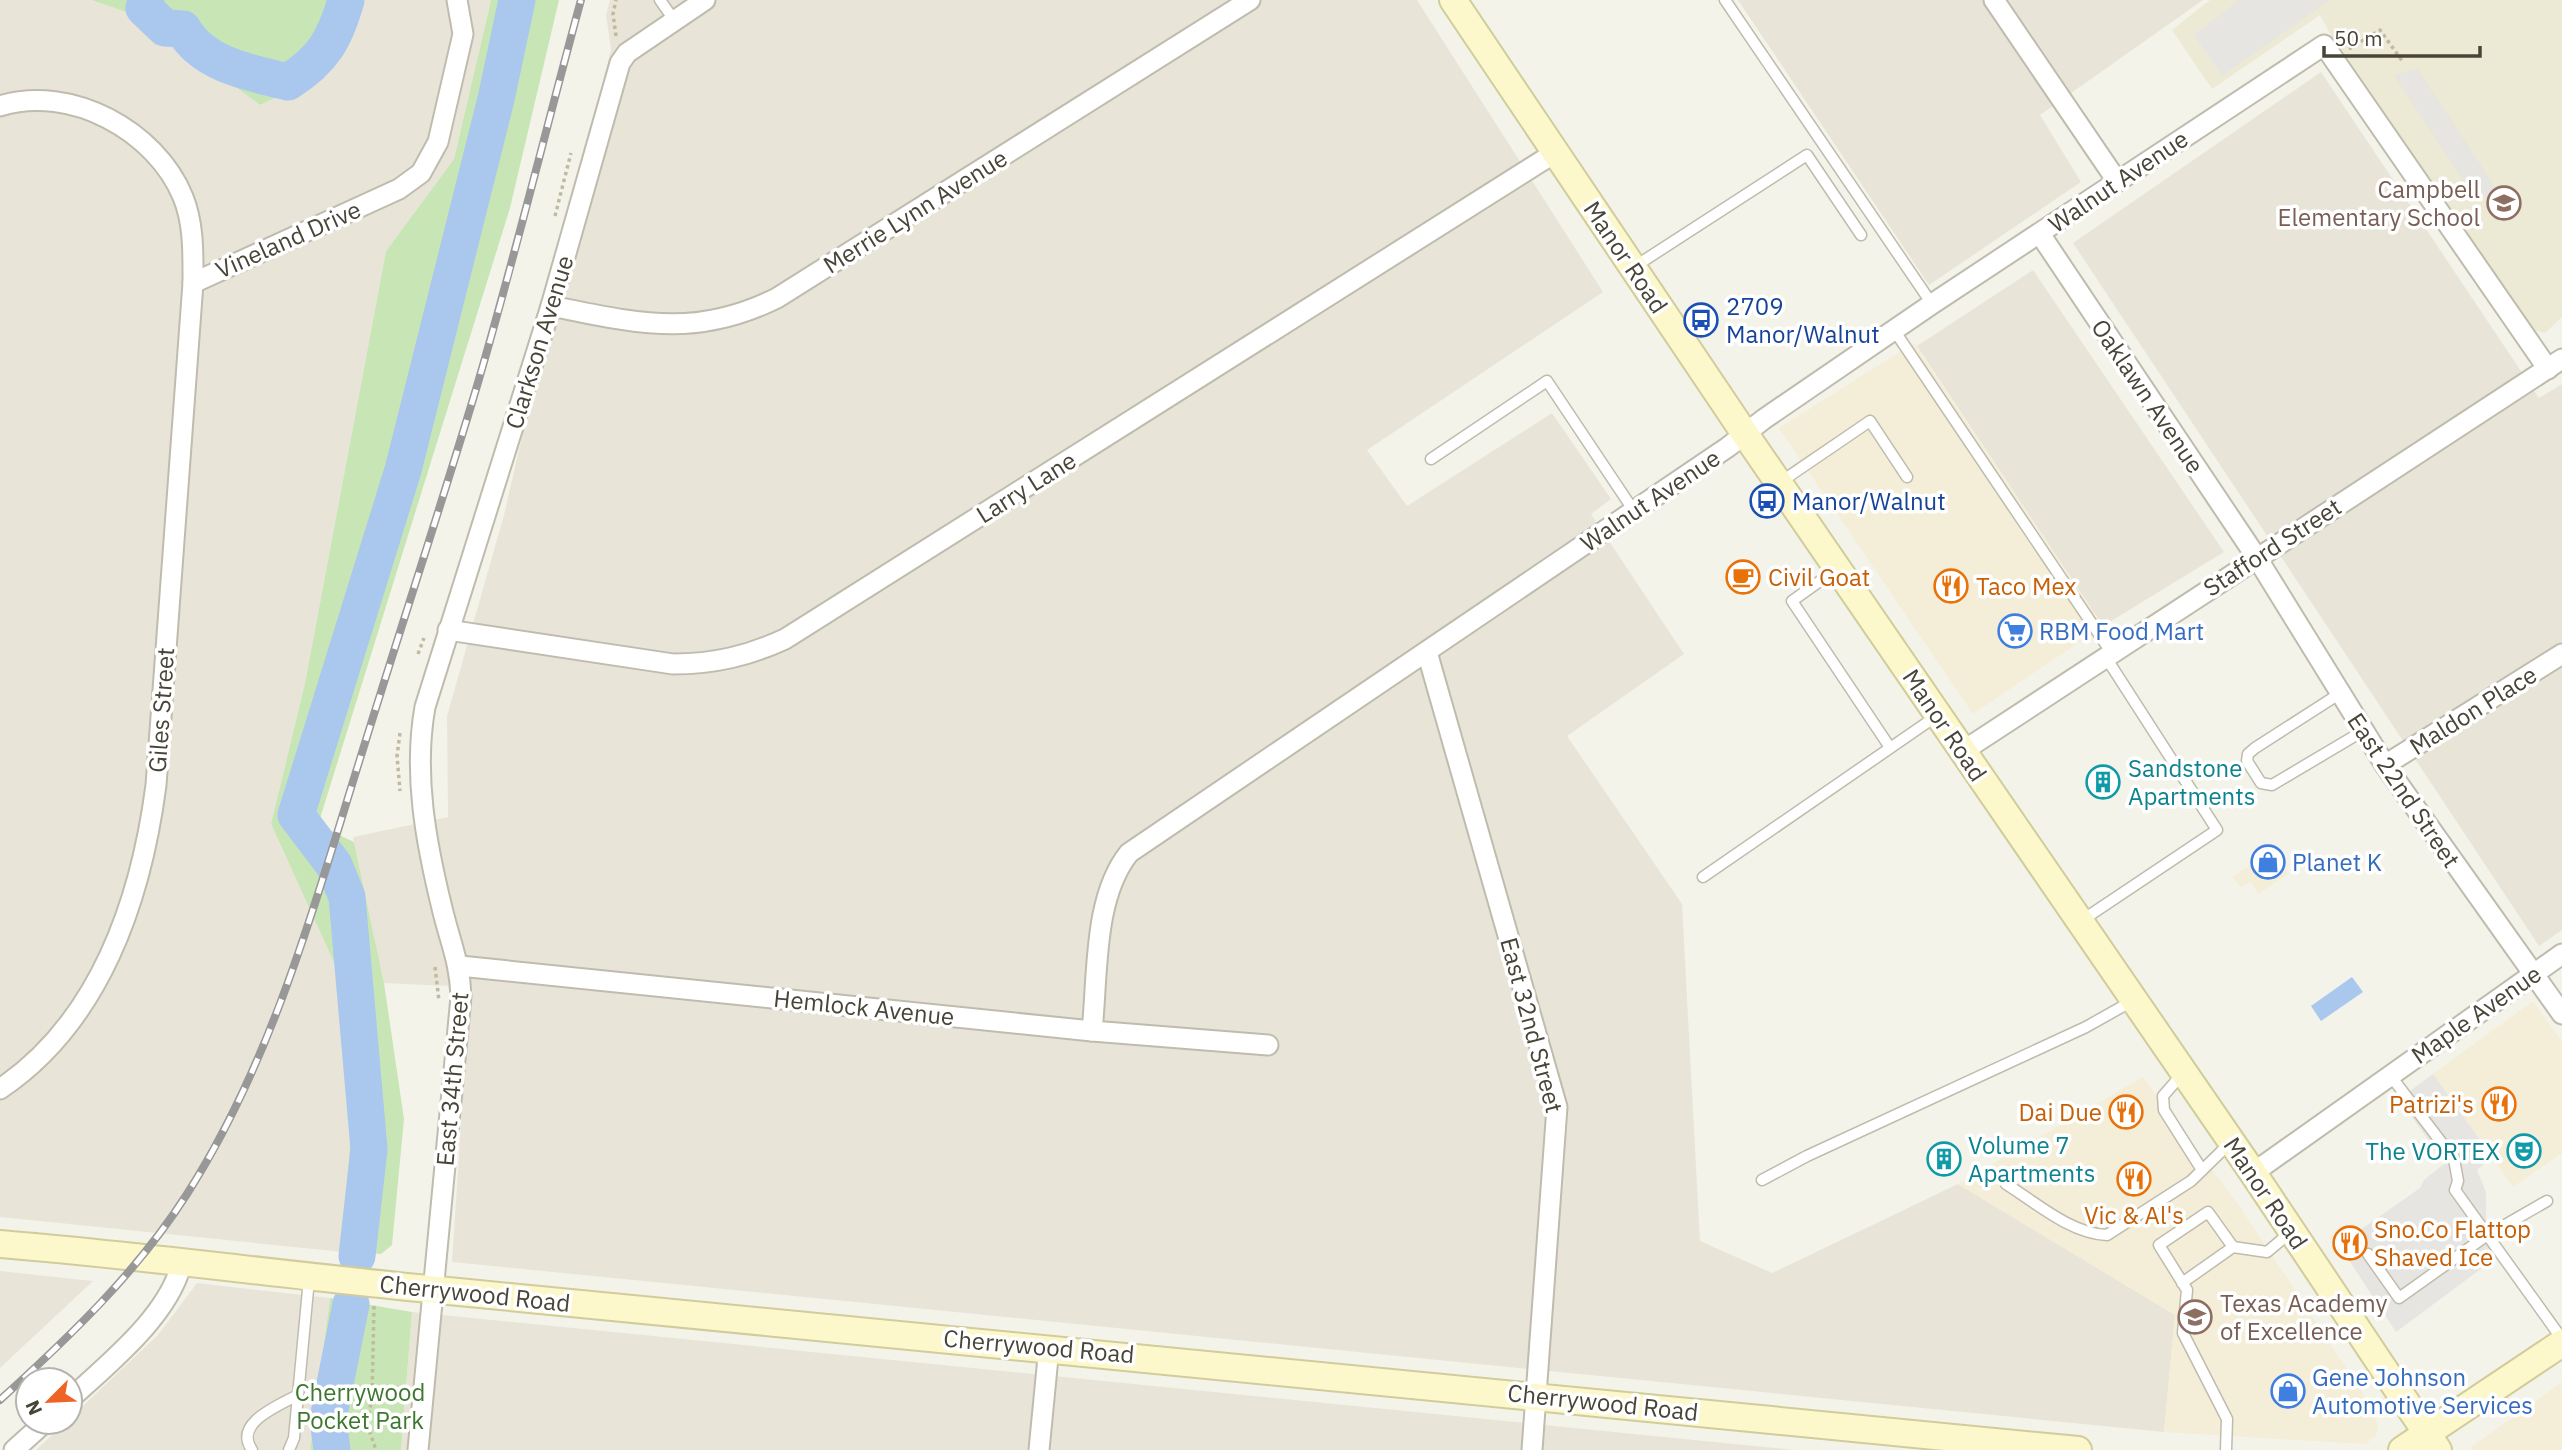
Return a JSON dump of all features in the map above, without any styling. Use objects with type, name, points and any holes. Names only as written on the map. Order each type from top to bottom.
[{"type":"street","name":"Vineland Drive","points":[[0,106],[41,102],[76,105],[108,119],[141,140],[171,173],[184,199],[193,238],[193,282],[399,189],[421,173],[438,142],[463,34],[457,0]]},
{"type":"street","points":[[674,20],[705,0]]},
{"type":"street","name":"Merrie Lynn Avenue","points":[[551,306],[647,325],[683,325],[747,313],[777,298],[1250,0]]},
{"type":"street","name":"Manor Road","points":[[1453,0],[1745,434],[2253,1173],[2433,1442]]},
{"type":"street","points":[[1994,0],[2117,181]]},
{"type":"street","name":"Clarkson Avenue","points":[[448,631],[551,306],[615,76],[627,53],[674,20]]},
{"type":"street","name":"Walnut Avenue","points":[[1092,1031],[1105,903],[1117,868],[1129,853],[1634,511],[1894,330],[2324,45],[2555,364]]},
{"type":"street","name":"Larry Lane","points":[[448,631],[673,664],[703,664],[759,651],[785,639],[1556,152]]},
{"type":"street","name":"Oaklawn Avenue","points":[[2039,234],[2257,558]]},
{"type":"street","name":"Giles Street","points":[[0,1089],[45,1055],[80,1007],[118,937],[143,862],[156,785],[193,282]]},
{"type":"street","name":"Stafford Street","points":[[1963,751],[2523,382],[2555,364]]},
{"type":"street","name":"East 22nd Street","points":[[2257,558],[2362,731],[2562,1014]]},
{"type":"street","name":"East 34th Street","points":[[418,1450],[461,997],[460,966],[442,909],[420,788],[419,760],[425,707],[448,631]]},
{"type":"street","name":"East 32nd Street","points":[[1427,652],[1558,1107],[1532,1450]]},
{"type":"street","name":"Maldon Place","points":[[2385,765],[2562,654]]},
{"type":"street","name":"Maple Avenue","points":[[2253,1173],[2562,954]]},
{"type":"street","name":"Hemlock Avenue","points":[[460,966],[1092,1031],[1268,1045]]},
{"type":"street","name":"Cherrywood Road","points":[[0,1244],[182,1261],[433,1290],[1049,1347],[2078,1450]]},
{"type":"street","points":[[84,1386],[117,1356],[171,1294],[182,1261]]},
{"type":"street","points":[[2402,1450],[2433,1442],[2562,1341]]},
{"type":"street","points":[[1040,1450],[1049,1347]]},
{"type":"street","points":[[14,1450],[29,1436]]},
{"type":"lane","points":[[660,0],[674,20]]},
{"type":"lane","points":[[1725,0],[1933,304]]},
{"type":"lane","points":[[1633,268],[1807,155],[1861,235]]},
{"type":"lane","points":[[1894,330],[2108,654],[2217,830],[2081,922]]},
{"type":"lane","points":[[1431,459],[1547,381],[1634,511]]},
{"type":"lane","points":[[1779,483],[1870,421],[1907,477]]},
{"type":"lane","points":[[1838,568],[1792,601],[1889,746]]},
{"type":"lane","points":[[2339,694],[2255,748],[2248,754],[2247,761],[2262,783],[2272,785],[2362,731]]},
{"type":"lane","points":[[1703,877],[1874,761],[1889,746],[1938,714]]},
{"type":"lane","points":[[1762,1180],[2086,1027],[2134,1000]]},
{"type":"lane","points":[[2184,1072],[2163,1096],[2164,1110],[2202,1170]]},
{"type":"lane","points":[[2390,1075],[2454,1159],[2458,1181],[2455,1190],[2562,1341]]},
{"type":"lane","points":[[2006,1184],[2076,1227],[2093,1234],[2107,1235],[2191,1181],[2231,1141]]},
{"type":"lane","points":[[2368,1254],[2399,1298],[2486,1236],[2547,1201]]},
{"type":"lane","points":[[2226,1450],[2227,1419],[2183,1333],[2187,1290],[2159,1245],[2208,1212],[2233,1247]]},
{"type":"lane","points":[[2182,1283],[2233,1247],[2267,1252],[2292,1231]]},
{"type":"lane","points":[[289,1450],[294,1437],[309,1275]]},
{"type":"lane","points":[[252,1450],[246,1441],[246,1432],[253,1423],[298,1395]]},
{"type":"path","points":[[615,35],[616,0]]},
{"type":"path","points":[[2344,52],[2380,30],[2403,62]]},
{"type":"path","points":[[374,1303],[372,1398],[367,1424],[376,1450]]},
{"type":"shaded area","points":[[0,0],[91,0],[141,17],[260,105],[321,77],[362,0],[491,0],[454,159],[386,251],[305,683],[271,824],[338,970],[351,1124],[343,1252],[0,1217]]},
{"type":"shaded area","points":[[610,0],[1417,0],[1603,292],[1367,450],[1407,506],[1552,413],[1611,499],[1591,514],[1684,654],[1567,736],[1682,904],[1700,1241],[1772,1273],[1958,1184],[2175,1315],[2164,1432],[452,1262],[470,987],[384,983],[353,837],[448,817],[447,716],[504,515],[611,49],[606,15]]},
{"type":"shaded area","points":[[1738,0],[2203,0],[2040,115],[2081,182],[1929,285]]},
{"type":"shaded area","name":"Campbell Elementary School","points":[[2210,0],[2562,0],[2562,317],[2545,333],[2534,330],[2335,43],[2320,15],[2212,89],[2172,30]]},
{"type":"shaded area","points":[[2239,0],[2330,0],[2222,76],[2194,35]]},
{"type":"shaded area","points":[[2417,69],[2499,193],[2476,199],[2394,75]]},
{"type":"shaded area","points":[[2321,72],[2539,398],[2562,384],[2562,930],[2539,946],[2073,243]]},
{"type":"shaded area","points":[[2033,270],[2224,552],[2103,626],[1917,346]]},
{"type":"shaded area","points":[[1914,343],[2103,626],[1973,714],[1779,428]]},
{"type":"shaded area","name":"Planet K","points":[[2273,851],[2288,874],[2258,894],[2251,882],[2241,887],[2232,877]]},
{"type":"shaded area","name":"The VORTEX","points":[[2533,1001],[2562,1042],[2562,1153],[2513,1187],[2433,1074]]},
{"type":"shaded area","points":[[2433,1074],[2492,1157],[2477,1170],[2486,1192],[2486,1219],[2505,1251],[2396,1332],[2339,1245],[2420,1188],[2424,1180],[2445,1163],[2399,1099]]},
{"type":"shaded area","points":[[2143,1077],[2240,1207],[2372,1407],[2378,1427],[2376,1436],[2365,1444],[2164,1432],[2175,1315],[1958,1184]]},
{"type":"shaded area","points":[[0,1271],[93,1281],[0,1368]]},
{"type":"shaded area","points":[[197,1283],[330,1298],[310,1450],[36,1450],[51,1436],[84,1436],[84,1405],[158,1335]]},
{"type":"shaded area","points":[[412,1312],[1796,1450],[401,1450]]},
{"type":"shaded area","points":[[2562,1382],[2562,1450],[2473,1450],[2471,1447]]},
{"type":"green space","points":[[91,0],[362,0],[321,77],[260,105],[141,17]]},
{"type":"green space","points":[[491,0],[559,0],[510,208],[318,825],[354,842],[384,983],[404,1119],[392,1245],[381,1254],[343,1252],[351,1124],[338,971],[271,824],[305,683],[386,251],[454,159]]},
{"type":"green space","name":"Cherrywood Pocket Park","points":[[330,1298],[412,1312],[401,1450],[310,1450]]},
{"type":"water","points":[[2352,977],[2363,992],[2321,1021],[2311,1006]]},
{"type":"waterway","points":[[146,0],[144,8],[165,28],[183,29],[192,41],[215,59],[244,71],[288,82],[319,57],[332,37],[346,0]]},
{"type":"waterway","points":[[357,1256],[369,1149],[347,897],[334,865],[296,815],[403,470],[496,99],[517,0]]},
{"type":"waterway","points":[[332,1450],[328,1419],[351,1304]]},
{"type":"railway","points":[[0,1400],[124,1278],[167,1223],[218,1141],[269,1032],[310,917],[474,396],[581,0]]},
{"type":"place","name":"Campbell Elementary School","points":[[2504,203]]},
{"type":"place","name":"2709 Manor/Walnut","points":[[1701,320]]},
{"type":"place","name":"Manor/Walnut","points":[[1767,501]]},
{"type":"place","name":"Civil Goat","points":[[1743,577]]},
{"type":"place","name":"Taco Mex","points":[[1951,586]]},
{"type":"place","name":"RBM Food Mart","points":[[2015,631]]},
{"type":"place","name":"Sandstone Apartments","points":[[2103,782]]},
{"type":"place","name":"Planet K","points":[[2268,862]]},
{"type":"place","name":"Patrizi's","points":[[2499,1104]]},
{"type":"place","name":"Dai Due","points":[[2126,1112]]},
{"type":"place","name":"The VORTEX","points":[[2524,1151]]},
{"type":"place","name":"Volume 7 Apartments","points":[[1944,1159]]},
{"type":"place","name":"Vic & Al's","points":[[2134,1179]]},
{"type":"place","name":"Sno.Co Flattop Shaved Ice","points":[[2350,1243]]},
{"type":"place","name":"Texas Academy of Excellence","points":[[2195,1317]]},
{"type":"place","name":"Gene Johnson Automotive Services","points":[[2288,1391]]}]
